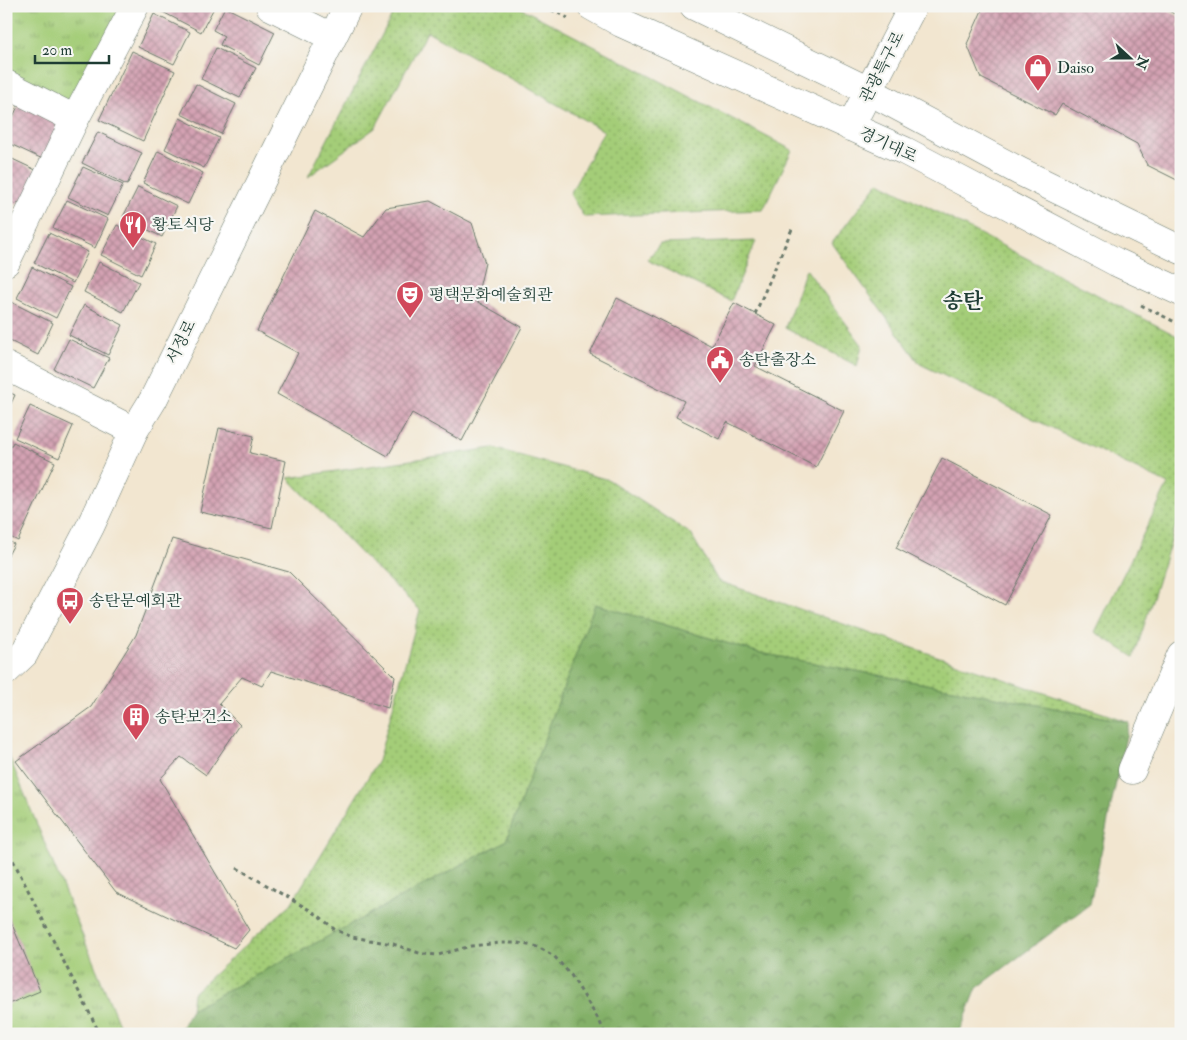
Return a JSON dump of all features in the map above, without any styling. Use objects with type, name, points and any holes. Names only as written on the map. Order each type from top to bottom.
[{"type":"street","points":[[6,262],[15,222],[75,119],[135,6]]},
{"type":"street","points":[[270,6],[332,37]]},
{"type":"street","name":"서정로","points":[[6,671],[24,654],[91,525],[134,430],[153,400],[348,6]]},
{"type":"street","points":[[694,6],[869,91],[1019,171],[1181,250]]},
{"type":"street","name":"관광특구로","points":[[850,127],[913,6]]},
{"type":"street","name":"경기대로","points":[[581,13],[621,22],[905,151],[1116,262],[1181,292]]},
{"type":"street","points":[[6,84],[75,119]]},
{"type":"street","points":[[6,366],[134,430]]},
{"type":"street","points":[[1132,770],[1175,684],[1181,655]]},
{"type":"path","points":[[544,6],[581,13]]},
{"type":"path","points":[[755,314],[792,228]]},
{"type":"path","points":[[1134,301],[1181,325]]},
{"type":"path","points":[[6,846],[100,1034]]},
{"type":"path","points":[[238,868],[318,915],[334,929],[352,937],[393,944],[422,954],[438,955],[471,946],[500,942],[518,942],[538,947],[554,956],[571,975],[600,1022],[605,1034]]},
{"type":"green space","points":[[6,6],[130,6],[77,107],[13,76],[6,66]]},
{"type":"green space","points":[[397,6],[517,6],[792,150],[763,210],[584,217],[570,194],[604,131],[427,31],[375,128],[308,177]]},
{"type":"green space","points":[[879,182],[1181,338],[1181,509],[1134,657],[1095,632],[1168,484],[920,364],[832,243]]},
{"type":"green space","points":[[756,241],[731,301],[647,260],[660,244]]},
{"type":"green space","points":[[806,269],[862,345],[857,366],[785,328]]},
{"type":"green space","points":[[493,448],[609,480],[691,534],[718,581],[1129,722],[760,653],[595,604],[506,841],[191,1010],[193,993],[291,904],[378,761],[420,610],[361,554],[288,478]]},
{"type":"green space","points":[[595,604],[760,653],[1129,722],[1090,904],[977,988],[959,1034],[178,1034],[191,1010],[506,841]]},
{"type":"green space","points":[[6,749],[123,1034],[6,1034]]},
{"type":"building","points":[[159,6],[215,6],[201,32],[157,9]]},
{"type":"building","points":[[804,6],[827,6],[814,11]]},
{"type":"building","points":[[984,6],[1158,6],[1181,17],[1181,22],[1178,26],[1181,27],[1181,182],[1147,165],[1137,144],[1062,104],[1055,115],[981,78],[967,44]]},
{"type":"building","points":[[225,7],[275,32],[259,65],[220,45],[224,36],[213,30]]},
{"type":"building","points":[[154,14],[190,32],[174,64],[138,47]]},
{"type":"building","points":[[216,48],[256,68],[240,98],[201,79]]},
{"type":"building","points":[[132,51],[175,71],[143,141],[99,120]]},
{"type":"building","points":[[196,84],[236,104],[221,134],[181,114]]},
{"type":"building","points":[[6,98],[12,100],[6,115]]},
{"type":"building","points":[[19,104],[56,121],[60,134],[47,161],[6,142],[6,132]]},
{"type":"building","points":[[180,118],[219,138],[204,168],[165,149]]},
{"type":"building","points":[[98,132],[142,153],[127,185],[82,163]]},
{"type":"building","points":[[158,151],[203,173],[188,204],[143,183]]},
{"type":"building","points":[[6,156],[40,172],[27,200],[15,204],[6,200]]},
{"type":"building","points":[[83,167],[123,185],[108,216],[68,197]]},
{"type":"building","points":[[138,187],[177,206],[162,237],[123,217]]},
{"type":"building","points":[[67,200],[108,219],[95,248],[53,228]]},
{"type":"building","points":[[430,201],[472,223],[485,263],[476,301],[522,327],[462,441],[412,413],[388,456],[277,394],[298,353],[257,331],[315,211],[364,237],[386,208]]},
{"type":"building","points":[[117,225],[156,244],[141,275],[101,255]]},
{"type":"building","points":[[49,233],[88,252],[73,283],[34,263]]},
{"type":"building","points":[[99,262],[139,282],[123,312],[84,292]]},
{"type":"building","points":[[32,267],[71,287],[56,318],[17,298]]},
{"type":"building","name":"송탄출장소","points":[[617,298],[712,346],[734,303],[776,325],[755,366],[844,411],[816,467],[727,422],[719,439],[676,417],[684,401],[590,354]]},
{"type":"building","points":[[9,301],[53,323],[38,355],[6,339],[6,307]]},
{"type":"building","points":[[84,305],[123,325],[108,355],[69,335]]},
{"type":"building","points":[[69,339],[109,358],[93,388],[54,369]]},
{"type":"building","points":[[6,391],[15,395],[6,414]]},
{"type":"building","points":[[30,406],[73,426],[59,458],[15,438]]},
{"type":"building","points":[[219,428],[254,436],[250,453],[286,461],[272,528],[200,512]]},
{"type":"building","points":[[13,442],[55,462],[18,541],[6,535],[6,457]]},
{"type":"building","points":[[942,458],[1052,515],[1005,605],[896,548]]},
{"type":"building","name":"송탄보건소","points":[[172,539],[289,572],[395,677],[388,708],[271,671],[262,686],[242,677],[219,704],[240,725],[206,775],[181,757],[160,779],[249,930],[234,948],[116,892],[16,761],[91,707],[136,635]]},
{"type":"building","points":[[6,540],[14,544],[6,559]]},
{"type":"building","points":[[6,910],[40,991],[6,1005]]},
{"type":"place","name":"Daiso","points":[[1038,92]]},
{"type":"place","name":"황토식당","points":[[133,249]]},
{"type":"place","name":"평택문화예술회관","points":[[410,319]]},
{"type":"place","name":"송탄출장소","points":[[720,384]]},
{"type":"place","name":"송탄문예회관","points":[[70,625]]},
{"type":"place","name":"송탄보건소","points":[[136,741]]},
{"type":"district","name":"송탄","points":[[963,301]]}]
